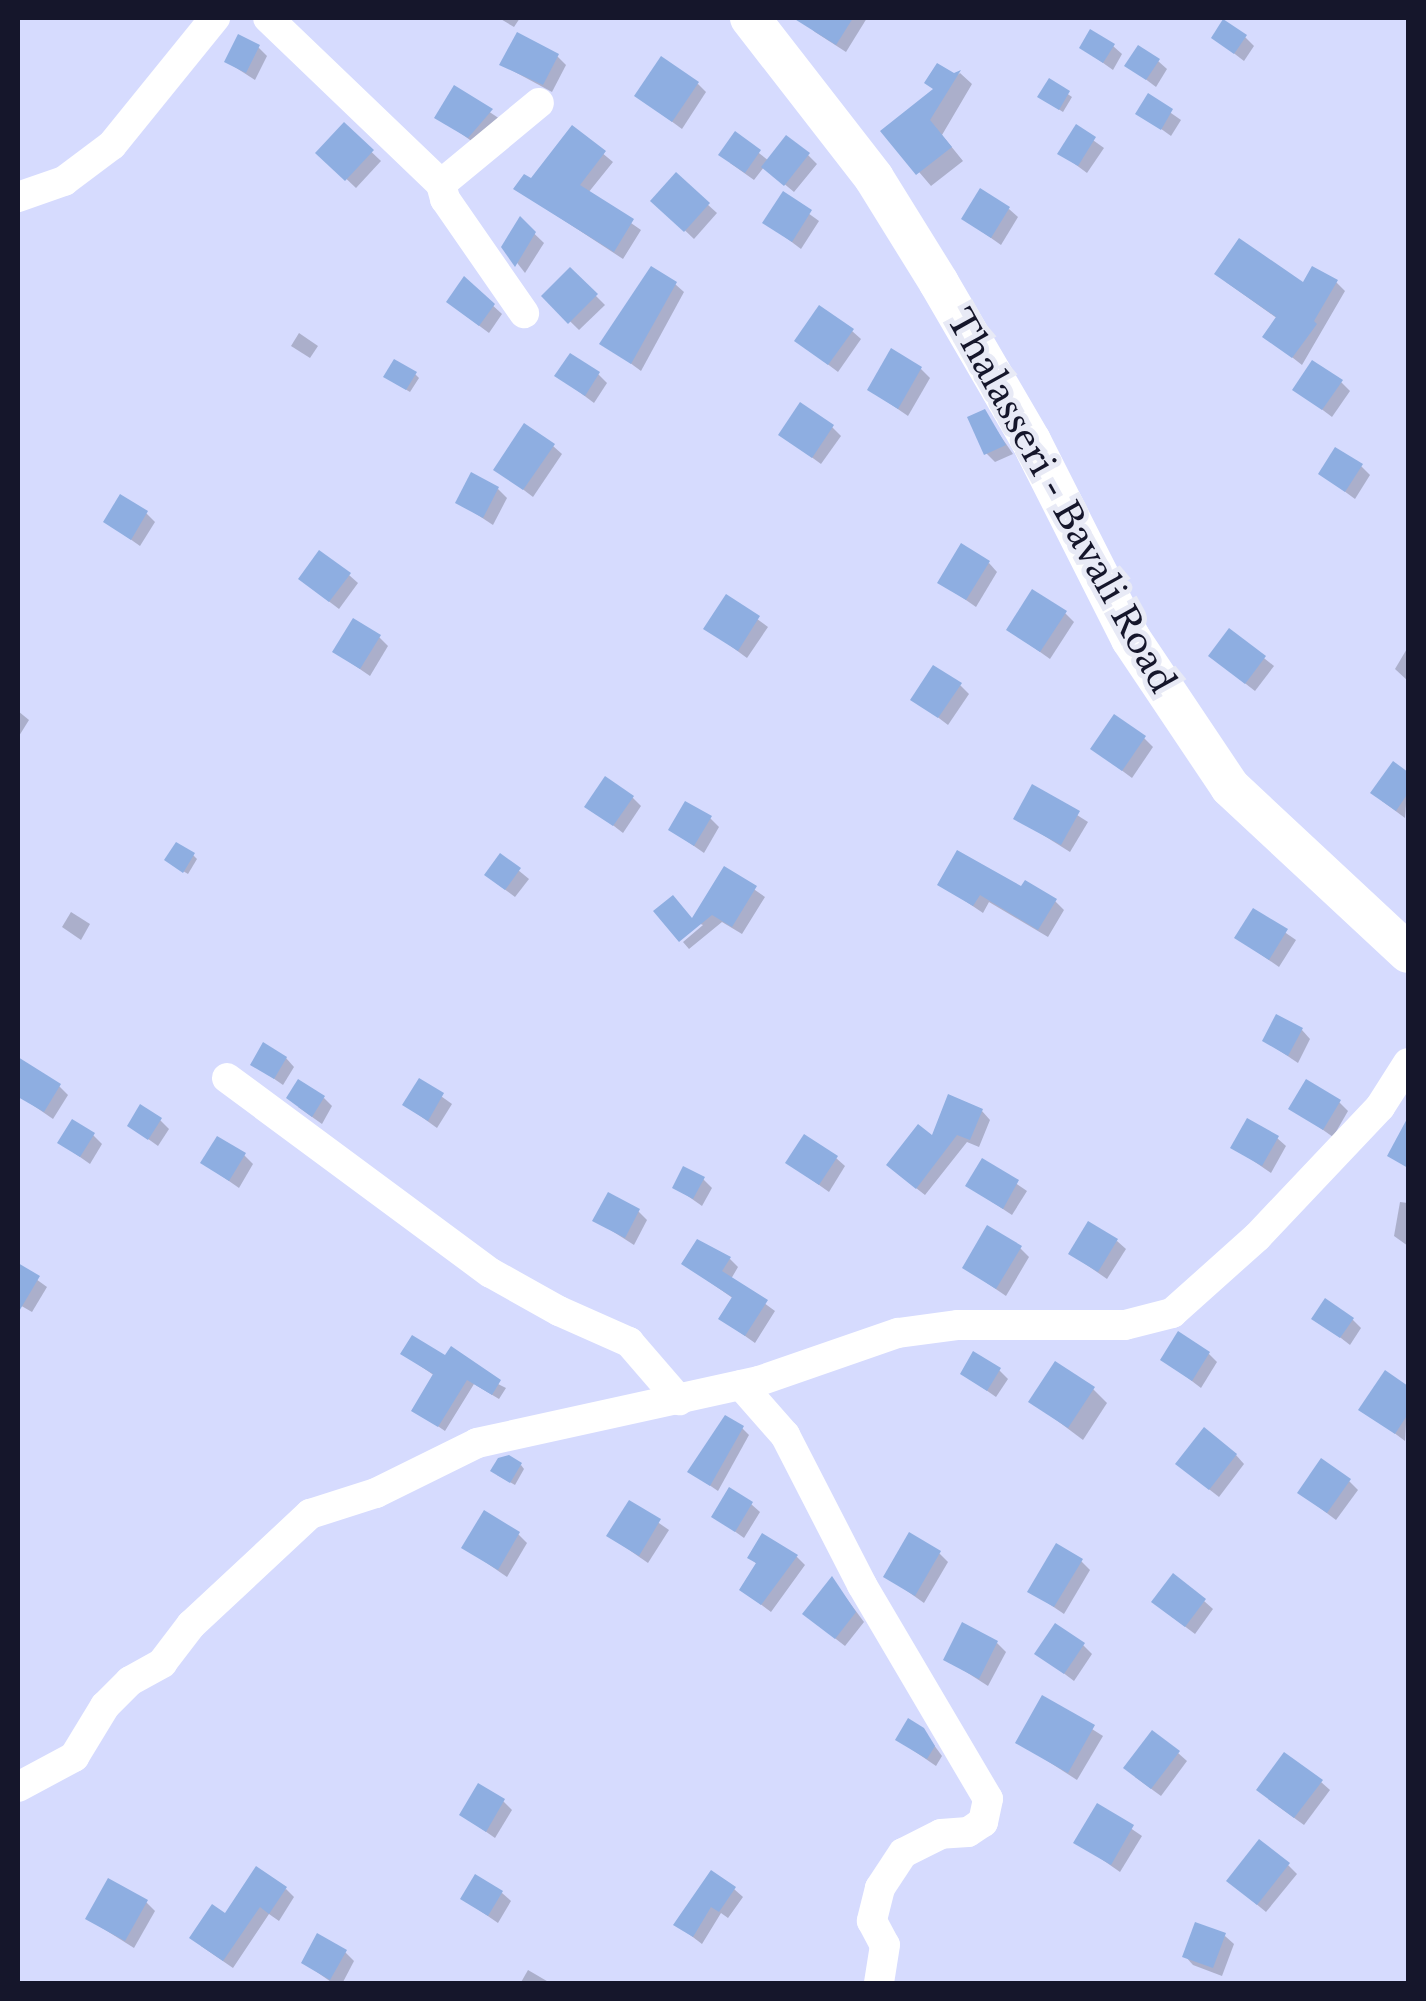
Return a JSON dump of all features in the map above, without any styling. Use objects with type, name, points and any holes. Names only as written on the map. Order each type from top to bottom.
[{"type":"main road","name":"Thalasseri - Bavali Road","points":[[750,18],[874,178],[1022,425],[1131,639],[1230,787],[1408,953]]},
{"type":"street","points":[[18,198],[64,181],[112,145],[215,18]]},
{"type":"street","points":[[268,18],[441,184],[445,199],[524,313]]},
{"type":"street","points":[[441,184],[538,103]]},
{"type":"street","points":[[18,1787],[74,1756],[104,1706],[130,1681],[162,1663],[191,1626],[310,1514],[376,1493],[476,1442],[741,1385],[898,1333],[958,1325],[1125,1325],[1172,1313],[1257,1237],[1380,1108],[1408,1063]]},
{"type":"street","points":[[227,1078],[492,1273],[559,1312],[629,1342],[680,1400]]},
{"type":"street","points":[[741,1385],[785,1435],[862,1584],[988,1800],[983,1822],[968,1832],[942,1834],[903,1853],[880,1888],[872,1921],[885,1944],[880,1984]]},
{"type":"building","points":[[793,18],[853,18],[836,45]]},
{"type":"building","points":[[1223,19],[1247,35],[1234,54],[1211,38]]},
{"type":"building","points":[[1090,29],[1115,44],[1103,63],[1079,48]]},
{"type":"building","points":[[517,32],[559,54],[543,85],[499,65]]},
{"type":"building","points":[[238,34],[260,45],[246,73],[224,62]]},
{"type":"building","points":[[1138,45],[1160,59],[1146,80],[1124,66]]},
{"type":"building","points":[[661,56],[699,82],[672,122],[634,96]]},
{"type":"building","points":[[937,63],[954,73],[961,70],[930,120],[952,147],[916,175],[880,131],[933,89],[924,83]]},
{"type":"building","points":[[1049,78],[1070,91],[1059,110],[1037,97]]},
{"type":"building","points":[[454,85],[493,109],[468,138],[434,118]]},
{"type":"building","points":[[1148,93],[1173,109],[1161,130],[1135,114]]},
{"type":"building","points":[[344,122],[374,150],[345,181],[315,153]]},
{"type":"building","points":[[1076,124],[1096,137],[1078,166],[1057,154]]},
{"type":"building","points":[[572,125],[606,151],[580,185],[634,219],[614,252],[513,189],[524,174],[531,178]]},
{"type":"building","points":[[735,131],[761,150],[745,173],[718,155]]},
{"type":"building","points":[[786,135],[810,153],[784,186],[761,167]]},
{"type":"building","points":[[676,172],[710,203],[684,232],[650,201]]},
{"type":"building","points":[[980,188],[1010,207],[991,238],[961,219]]},
{"type":"building","points":[[783,191],[812,210],[792,242],[762,223]]},
{"type":"building","points":[[520,216],[536,232],[515,267],[501,247]]},
{"type":"building","points":[[1239,238],[1303,282],[1312,266],[1338,280],[1314,321],[1317,324],[1292,358],[1262,337],[1276,317],[1214,274]]},
{"type":"building","points":[[651,266],[677,282],[631,364],[599,344]]},
{"type":"building","points":[[570,267],[598,294],[568,324],[541,296]]},
{"type":"building","points":[[464,276],[495,304],[479,326],[446,302]]},
{"type":"building","points":[[819,305],[854,329],[828,365],[794,341]]},
{"type":"building","points":[[891,348],[922,367],[898,409],[867,390]]},
{"type":"building","points":[[570,353],[600,372],[585,396],[554,376]]},
{"type":"building","points":[[394,359],[417,372],[406,390],[383,377]]},
{"type":"building","points":[[1312,360],[1343,380],[1322,410],[1292,390]]},
{"type":"building","points":[[800,402],[834,425],[812,458],[778,435]]},
{"type":"building","points":[[985,409],[1006,445],[984,455],[967,417]]},
{"type":"building","points":[[524,423],[555,444],[523,490],[493,470]]},
{"type":"building","points":[[1335,447],[1363,464],[1345,492],[1318,474]]},
{"type":"building","points":[[471,472],[499,487],[483,518],[455,503]]},
{"type":"building","points":[[120,494],[148,511],[131,540],[103,522]]},
{"type":"building","points":[[961,543],[990,561],[966,600],[937,583]]},
{"type":"building","points":[[319,550],[351,573],[329,602],[298,579]]},
{"type":"building","points":[[1032,589],[1067,611],[1040,652],[1006,630]]},
{"type":"building","points":[[726,594],[760,616],[738,651],[703,629]]},
{"type":"building","points":[[353,618],[381,635],[360,669],[332,652]]},
{"type":"building","points":[[1229,628],[1266,656],[1245,684],[1208,656]]},
{"type":"building","points":[[933,665],[962,683],[938,718],[910,700]]},
{"type":"building","points":[[1114,714],[1146,736],[1122,771],[1090,749]]},
{"type":"building","points":[[1393,761],[1408,772],[1408,793],[1396,811],[1370,793]]},
{"type":"building","points":[[605,776],[634,796],[613,826],[584,807]]},
{"type":"building","points":[[1032,784],[1080,811],[1061,845],[1013,819]]},
{"type":"building","points":[[685,801],[712,816],[694,846],[668,830]]},
{"type":"building","points":[[176,842],[195,853],[183,873],[164,860]]},
{"type":"building","points":[[957,850],[1021,886],[1025,880],[1057,899],[1038,930],[980,895],[973,906],[937,885]]},
{"type":"building","points":[[500,853],[521,868],[505,890],[484,875]]},
{"type":"building","points":[[724,866],[757,886],[732,927],[712,915],[679,942],[653,911],[673,895],[692,918]]},
{"type":"building","points":[[1253,908],[1288,929],[1269,960],[1234,938]]},
{"type":"building","points":[[1276,1014],[1303,1028],[1288,1056],[1262,1041]]},
{"type":"building","points":[[263,1042],[287,1057],[274,1079],[250,1065]]},
{"type":"building","points":[[18,1057],[61,1084],[44,1112],[18,1097]]},
{"type":"building","points":[[419,1078],[444,1093],[428,1121],[402,1105]]},
{"type":"building","points":[[298,1079],[325,1096],[312,1117],[286,1098]]},
{"type":"building","points":[[1306,1079],[1341,1100],[1323,1130],[1288,1109]]},
{"type":"building","points":[[948,1094],[983,1109],[970,1140],[957,1135],[916,1189],[886,1165],[918,1124],[932,1135]]},
{"type":"building","points":[[140,1104],[162,1118],[148,1140],[127,1126]]},
{"type":"building","points":[[1408,1117],[1408,1168],[1387,1156]]},
{"type":"building","points":[[1247,1118],[1279,1136],[1262,1166],[1230,1148]]},
{"type":"building","points":[[72,1119],[95,1133],[80,1157],[57,1143]]},
{"type":"building","points":[[804,1134],[838,1156],[819,1185],[785,1163]]},
{"type":"building","points":[[217,1136],[246,1153],[229,1181],[200,1163]]},
{"type":"building","points":[[982,1158],[1019,1180],[1003,1209],[965,1186]]},
{"type":"building","points":[[683,1166],[705,1177],[693,1199],[672,1188]]},
{"type":"building","points":[[608,1192],[640,1209],[625,1238],[592,1221]]},
{"type":"building","points":[[1088,1221],[1118,1239],[1098,1272],[1068,1254]]},
{"type":"building","points":[[987,1225],[1022,1246],[996,1289],[962,1268]]},
{"type":"building","points":[[697,1239],[731,1257],[722,1271],[768,1300],[745,1336],[718,1319],[732,1297],[681,1264]]},
{"type":"building","points":[[18,1263],[40,1276],[18,1313]]},
{"type":"building","points":[[1325,1298],[1354,1318],[1340,1338],[1311,1319]]},
{"type":"building","points":[[1178,1331],[1210,1352],[1192,1381],[1160,1360]]},
{"type":"building","points":[[412,1335],[445,1355],[451,1346],[501,1380],[492,1395],[467,1380],[438,1427],[411,1411],[433,1374],[400,1354]]},
{"type":"building","points":[[973,1351],[1001,1368],[987,1391],[960,1374]]},
{"type":"building","points":[[1055,1361],[1095,1387],[1068,1428],[1028,1402]]},
{"type":"building","points":[[1385,1370],[1408,1386],[1408,1414],[1395,1434],[1358,1410]]},
{"type":"building","points":[[725,1415],[744,1426],[710,1486],[687,1472]]},
{"type":"building","points":[[1204,1427],[1237,1454],[1209,1490],[1175,1464]]},
{"type":"building","points":[[509,1455],[522,1463],[510,1483],[490,1471],[498,1458]]},
{"type":"building","points":[[1321,1458],[1351,1479],[1327,1513],[1297,1493]]},
{"type":"building","points":[[729,1487],[753,1502],[735,1532],[711,1517]]},
{"type":"building","points":[[629,1500],[661,1519],[639,1556],[606,1536]]},
{"type":"building","points":[[484,1510],[520,1532],[498,1570],[461,1548]]},
{"type":"building","points":[[909,1532],[941,1551],[915,1596],[883,1577]]},
{"type":"building","points":[[762,1533],[798,1555],[761,1605],[739,1590],[756,1563],[747,1558]]},
{"type":"building","points":[[1056,1543],[1083,1559],[1054,1607],[1027,1592]]},
{"type":"building","points":[[1173,1573],[1206,1599],[1185,1627],[1151,1602]]},
{"type":"building","points":[[832,1576],[856,1612],[835,1639],[802,1614]]},
{"type":"building","points":[[962,1622],[998,1641],[979,1679],[943,1660]]},
{"type":"building","points":[[1055,1623],[1085,1643],[1064,1674],[1034,1654]]},
{"type":"building","points":[[1042,1695],[1095,1725],[1068,1773],[1015,1743]]},
{"type":"building","points":[[908,1718],[924,1728],[935,1746],[927,1759],[895,1740]]},
{"type":"building","points":[[1152,1730],[1180,1751],[1151,1789],[1123,1768]]},
{"type":"building","points":[[1284,1752],[1323,1780],[1294,1818],[1256,1790]]},
{"type":"building","points":[[478,1783],[505,1799],[486,1832],[459,1815]]},
{"type":"building","points":[[1097,1803],[1134,1825],[1111,1865],[1073,1843]]},
{"type":"building","points":[[1259,1839],[1290,1863],[1257,1905],[1226,1881]]},
{"type":"building","points":[[256,1866],[287,1887],[269,1914],[260,1907],[223,1961],[189,1938],[212,1904],[225,1913]]},
{"type":"building","points":[[711,1870],[736,1887],[719,1912],[711,1907],[693,1937],[673,1925]]},
{"type":"building","points":[[475,1874],[503,1891],[488,1916],[460,1899]]},
{"type":"building","points":[[108,1878],[148,1900],[125,1941],[85,1919]]},
{"type":"building","points":[[1195,1922],[1226,1933],[1213,1968],[1182,1957]]},
{"type":"building","points":[[317,1933],[347,1950],[330,1980],[301,1963]]}]
